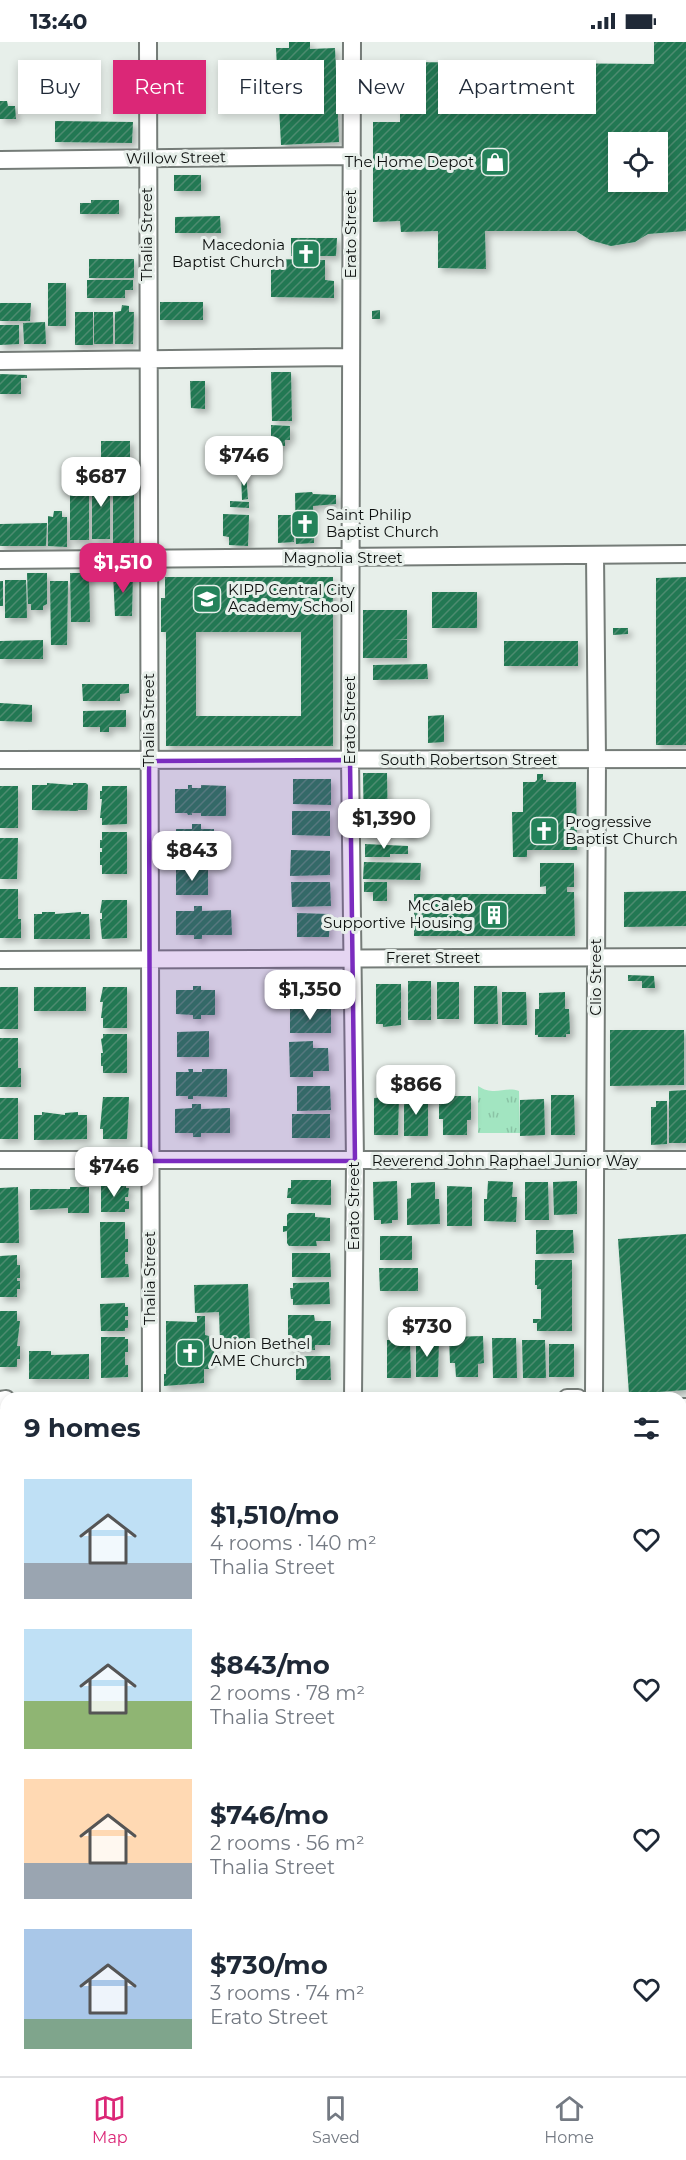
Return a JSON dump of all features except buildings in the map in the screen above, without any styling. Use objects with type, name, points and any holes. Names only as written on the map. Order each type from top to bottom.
[{"type":"street","name":"Thalia Street","points":[[148,42],[151,1392]]},
{"type":"street","name":"Erato Street","points":[[352,42],[350,760],[355,1161],[352,1392]]},
{"type":"street","name":"Willow Street","points":[[0,160],[352,156]]},
{"type":"street","points":[[0,361],[350,357]]},
{"type":"street","name":"Magnolia Street","points":[[0,560],[686,554]]},
{"type":"street","name":"Clio Street","points":[[594,1392],[597,759],[595,555]]},
{"type":"street","name":"South Robertson Street","points":[[0,760],[686,759]]},
{"type":"street","name":"Freret Street","points":[[0,960],[686,957]]},
{"type":"street","name":"Reverend John Raphael Junior Way","points":[[0,1160],[686,1160]]},
{"type":"highlighted area","points":[[350,760],[355,1161],[150,1161],[149,761]]},
{"type":"green space","points":[[478,1086],[489,1091],[519,1091],[520,1133],[478,1133]]},
{"type":"place","name":"The Home Depot","points":[[495,162]]},
{"type":"place","name":"Macedonia Baptist Church","points":[[306,254]]},
{"type":"place","name":"Saint Philip Baptist Church","points":[[305,524]]},
{"type":"place","name":"KIPP Central City Academy School","points":[[207,599]]},
{"type":"place","name":"Progressive Baptist Church","points":[[544,831]]},
{"type":"place","name":"McCaleb Supportive Housing","points":[[494,915]]},
{"type":"place","name":"Union Bethel AME Church","points":[[190,1353]]}]
